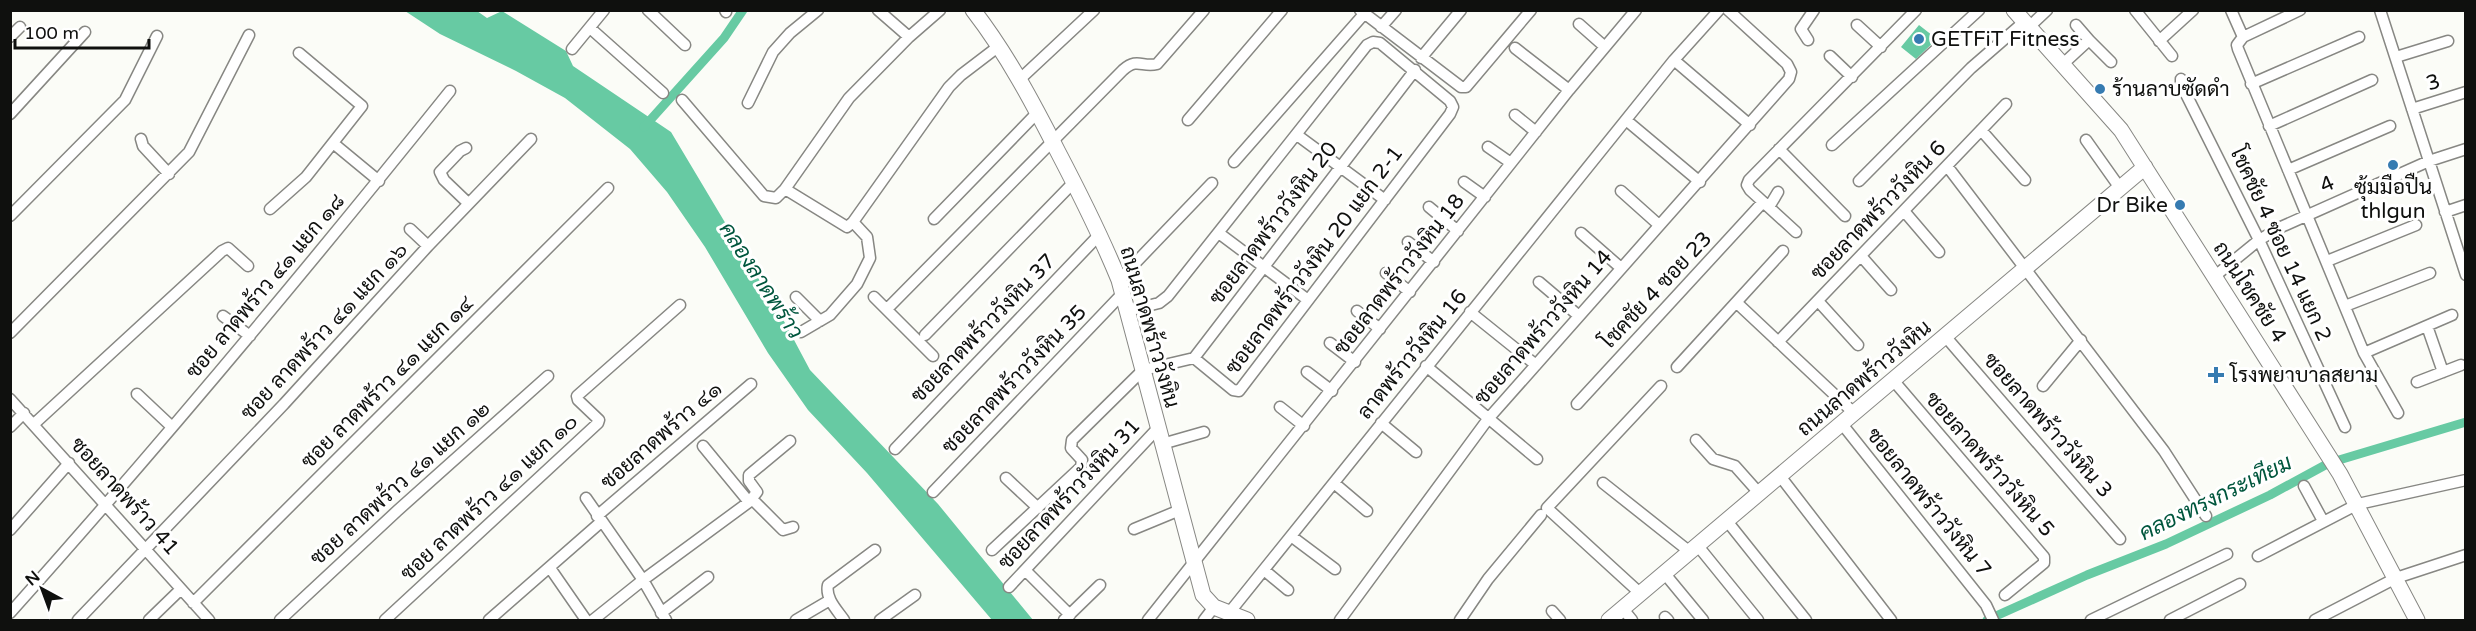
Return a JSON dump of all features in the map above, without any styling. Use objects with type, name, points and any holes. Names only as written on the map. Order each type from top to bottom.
[{"type":"main road","name":"ถนนลาดพร้าววังหิน","points":[[976,11],[1019,80],[1100,234],[1121,287],[1203,595],[1214,607]]},
{"type":"main road","name":"ถนนโชคชัย 4","points":[[2022,20],[2114,120],[2145,167],[2358,504],[2417,621]]},
{"type":"main road","name":"ถนนลาดพร้าววังหิน","points":[[1609,621],[1628,615],[1641,594],[1665,573],[2145,167]]},
{"type":"main road","points":[[1214,607],[1247,621]]},
{"type":"street","points":[[572,50],[604,10]]},
{"type":"street","points":[[648,10],[685,45]]},
{"type":"street","points":[[878,10],[909,37]]},
{"type":"street","points":[[682,100],[764,196],[771,199],[776,198],[785,189],[849,98],[909,37],[940,10]]},
{"type":"street","points":[[1019,80],[1094,10]]},
{"type":"street","points":[[887,309],[1129,64],[1143,62],[1157,64],[1204,10]]},
{"type":"street","points":[[1188,120],[1282,10]]},
{"type":"street","points":[[1382,27],[1396,10]]},
{"type":"street","points":[[1421,58],[1461,10]]},
{"type":"street","points":[[1234,162],[1362,12],[1461,87],[1466,87],[1532,10]]},
{"type":"street","points":[[1620,10],[1633,14]]},
{"type":"street","name":"ลาดพร้าววังหิน 16","points":[[1229,613],[1674,60],[1719,10]]},
{"type":"street","points":[[1808,40],[1801,29],[1814,10]]},
{"type":"street","points":[[1796,232],[1747,185],[1749,180],[1916,10]]},
{"type":"street","points":[[1832,145],[1979,10]]},
{"type":"street","points":[[1859,181],[2022,20],[2048,10]]},
{"type":"street","points":[[2135,10],[2172,56]]},
{"type":"street","points":[[2158,41],[2193,10]]},
{"type":"street","points":[[2231,10],[2243,37]]},
{"type":"street","points":[[2300,10],[2243,37],[2237,45],[2251,84],[2364,353],[2398,413]]},
{"type":"street","points":[[2380,10],[2466,275]]},
{"type":"street","name":"ซอยลาดพร้าววังหิน 14","points":[[1340,621],[1488,419],[1789,79],[1791,72],[1787,64],[1730,11]]},
{"type":"street","points":[[748,103],[773,52],[813,12]]},
{"type":"street","name":"ซอยลาดพร้าววังหิน 18","points":[[1148,621],[1569,90],[1633,14]]},
{"type":"street","points":[[1579,24],[1605,47]]},
{"type":"street","points":[[1857,25],[1881,47]]},
{"type":"street","points":[[2076,25],[2111,63]]},
{"type":"street","points":[[10,37],[20,27]]},
{"type":"street","points":[[590,28],[663,93]]},
{"type":"street","points":[[10,114],[85,32]]},
{"type":"street","points":[[10,333],[169,174],[194,146],[249,35]]},
{"type":"street","points":[[10,216],[125,100],[157,36]]},
{"type":"street","points":[[2251,84],[2359,37]]},
{"type":"street","points":[[2062,64],[2089,40]]},
{"type":"street","points":[[2397,57],[2448,41]]},
{"type":"street","points":[[1127,311],[1158,303],[1168,296],[1220,234],[1367,45],[1373,42],[1380,43],[1415,70]]},
{"type":"street","points":[[785,189],[847,227],[853,222],[948,87],[999,46]]},
{"type":"street","points":[[1515,48],[1569,90]]},
{"type":"street","points":[[270,209],[306,177],[362,105],[299,53]]},
{"type":"street","points":[[1830,56],[1852,77]]},
{"type":"street","points":[[1674,60],[1705,79],[1750,125]]},
{"type":"street","name":"ซอยลาดพร้าววังหิน 20 แยก 2-1","points":[[1194,358],[1237,392],[1385,200],[1454,107],[1415,70]]},
{"type":"street","name":"ซอยลาดพร้าววังหิน 20","points":[[1194,358],[1415,70]]},
{"type":"street","name":"โชคชัย 4 ซอย 14 แยก 2","points":[[2181,79],[2181,84],[2259,240],[2345,427]]},
{"type":"street","points":[[2269,126],[2372,80]]},
{"type":"street","name":"ซอย ลาดพร้าว ๔๑ แยก ๑๘","points":[[10,613],[250,336],[379,181],[450,91]]},
{"type":"street","name":"3","points":[[2412,110],[2466,92]]},
{"type":"street","name":"ซอยลาดพร้าววังหิน 6","points":[[1778,342],[2006,104]]},
{"type":"street","points":[[934,219],[1037,113]]},
{"type":"street","points":[[1515,115],[1536,132]]},
{"type":"street","points":[[1626,120],[1700,182]]},
{"type":"street","points":[[2288,170],[2390,126]]},
{"type":"street","points":[[1981,130],[2025,180]]},
{"type":"street","points":[[1298,135],[1385,200]]},
{"type":"street","points":[[141,139],[143,146],[169,174]]},
{"type":"street","name":"ซอย ลาดพร้าว ๔๑ แยก ๑๖","points":[[78,621],[531,139]]},
{"type":"street","points":[[2086,140],[2120,188]]},
{"type":"street","points":[[333,143],[379,181]]},
{"type":"street","points":[[1488,147],[1511,163]]},
{"type":"street","points":[[466,148],[460,151],[440,172],[444,180],[468,204]]},
{"type":"street","points":[[1779,149],[1845,216]]},
{"type":"street","name":"4","points":[[2215,276],[2259,240],[2306,214],[2429,161],[2466,149]]},
{"type":"street","points":[[1947,166],[2164,451],[2206,516]]},
{"type":"street","points":[[925,335],[1074,182]]},
{"type":"street","points":[[1464,182],[1485,197]]},
{"type":"street","name":"ซอยลาดพร้าววังหิน 35","points":[[933,492],[1121,287],[1212,183]]},
{"type":"street","name":"ซอย ลาดพร้าว ๔๑ แยก ๑๔","points":[[193,603],[608,188]]},
{"type":"street","points":[[1621,191],[1659,225]]},
{"type":"street","name":"โชคชัย 4 ซอย 23","points":[[1577,404],[1778,192]]},
{"type":"street","points":[[2445,212],[2466,205]]},
{"type":"street","points":[[1429,207],[1458,231]]},
{"type":"street","points":[[1904,211],[1939,252]]},
{"type":"street","points":[[801,332],[830,315],[856,284],[870,258],[867,237],[853,222]]},
{"type":"street","points":[[2327,261],[2416,225]]},
{"type":"street","points":[[410,229],[428,246]]},
{"type":"street","points":[[1581,233],[1621,268]]},
{"type":"street","name":"ซอยลาดพร้าววังหิน 37","points":[[895,449],[1100,234]]},
{"type":"street","points":[[1220,234],[1308,300]]},
{"type":"street","points":[[1408,242],[1434,262]]},
{"type":"street","points":[[34,424],[222,251],[228,248],[248,266]]},
{"type":"street","points":[[1677,367],[1783,251]]},
{"type":"street","points":[[1861,256],[1891,290]]},
{"type":"street","points":[[1386,273],[1410,292]]},
{"type":"street","points":[[2345,306],[2430,273]]},
{"type":"street","points":[[1539,282],[1579,316]]},
{"type":"street","points":[[796,297],[820,321]]},
{"type":"street","points":[[874,297],[933,356]]},
{"type":"street","points":[[1818,301],[1858,345]]},
{"type":"street","points":[[1737,303],[1854,413]]},
{"type":"street","name":"ซอย ลาดพร้าว ๔๑ แยก ๑๐","points":[[385,621],[598,423],[599,420],[578,400],[578,396],[680,305]]},
{"type":"street","points":[[1357,311],[1380,329]]},
{"type":"street","points":[[1470,312],[1536,365]]},
{"type":"street","points":[[2364,353],[2452,315]]},
{"type":"street","points":[[223,316],[250,336]]},
{"type":"street","points":[[2427,326],[2443,372]]},
{"type":"street","name":"ซอยลาดพร้าววังหิน 3","points":[[1946,336],[2120,539]]},
{"type":"street","points":[[2043,386],[2081,340]]},
{"type":"street","points":[[1330,343],[1354,362]]},
{"type":"street","points":[[992,550],[1081,467],[1082,460],[1071,448],[1072,441],[1143,370],[1194,358]]},
{"type":"street","points":[[2417,382],[2461,364]]},
{"type":"street","points":[[1426,366],[1537,459]]},
{"type":"street","points":[[1307,372],[1332,391]]},
{"type":"street","name":"ซอย ลาดพร้าว ๔๑ แยก ๑๒","points":[[280,621],[397,511],[548,376]]},
{"type":"street","name":"ซอยลาดพร้าววังหิน 5","points":[[1893,380],[2044,557],[2044,563],[2005,595]]},
{"type":"street","name":"ซอยลาดพร้าว ๔๑","points":[[586,498],[599,519],[751,384]]},
{"type":"street","points":[[1460,621],[1488,579],[1544,512],[1661,386]]},
{"type":"street","points":[[137,394],[171,426]]},
{"type":"street","name":"ซอยลาดพร้าว 41","points":[[10,399],[147,549],[209,621]]},
{"type":"street","points":[[1280,407],[1304,426]]},
{"type":"street","points":[[10,427],[24,413]]},
{"type":"street","points":[[1381,423],[1416,452]]},
{"type":"street","name":"ซอยลาดพร้าววังหิน 7","points":[[1842,424],[1990,613]]},
{"type":"street","name":"ซอยลาดพร้าววังหิน 31","points":[[1009,587],[1158,428]]},
{"type":"street","points":[[1162,444],[1204,432]]},
{"type":"street","points":[[1696,440],[1713,459],[1735,466],[1759,494]]},
{"type":"street","points":[[593,621],[643,580],[751,501],[757,492],[749,481],[749,475],[790,441]]},
{"type":"street","points":[[703,446],[751,501],[783,530],[793,527]]},
{"type":"street","points":[[10,530],[69,463]]},
{"type":"street","points":[[1780,476],[1891,621]]},
{"type":"street","points":[[1006,478],[1038,508]]},
{"type":"street","points":[[2258,556],[2358,504],[2466,480]]},
{"type":"street","points":[[1334,483],[1367,511]]},
{"type":"street","points":[[1603,483],[1694,549],[1758,621]]},
{"type":"street","points":[[2304,486],[2323,521]]},
{"type":"street","points":[[1134,529],[1180,510]]},
{"type":"street","points":[[1544,512],[1641,594]]},
{"type":"street","points":[[495,619],[599,519],[643,580],[664,617],[708,577]]},
{"type":"street","points":[[1727,521],[1799,618]]},
{"type":"street","points":[[1291,536],[1335,569]]},
{"type":"street","points":[[844,621],[830,600],[826,590],[828,585],[875,550]]},
{"type":"street","points":[[2091,621],[2227,554]]},
{"type":"street","points":[[2315,621],[2396,579],[2466,555]]},
{"type":"street","points":[[550,568],[586,621]]},
{"type":"street","points":[[1025,570],[1067,618],[1100,585]]},
{"type":"street","points":[[1264,570],[1288,590]]},
{"type":"street","points":[[1665,573],[1703,621]]},
{"type":"street","points":[[2170,621],[2240,584]]},
{"type":"street","points":[[149,621],[181,589]]},
{"type":"street","points":[[880,621],[915,595]]},
{"type":"street","points":[[796,621],[830,600]]},
{"type":"street","points":[[1204,621],[1214,607]]},
{"type":"street","points":[[1552,611],[1560,621]]},
{"type":"shaded area","points":[[405,11],[477,11],[487,18],[502,11],[566,51],[573,66],[671,132],[785,323],[810,370],[938,504],[1033,620],[992,620],[867,473],[808,410],[768,353],[705,247],[667,192],[630,149],[565,98],[440,34]]},
{"type":"shaded area","points":[[1919,25],[1937,39],[1916,59],[1901,47]]},
{"type":"waterway","points":[[644,127],[724,38],[743,10]]},
{"type":"waterway","name":"คลองทรงกระเทียม","points":[[1987,620],[2087,575],[2166,544],[2270,495],[2329,463],[2466,422]]},
{"type":"place","name":"GETFiT Fitness","points":[[1919,39]]},
{"type":"place","name":"ร้านลาบซัดดำ","points":[[2100,89]]},
{"type":"place","name":"ซุ้มมือปืน thlgun","points":[[2393,165]]},
{"type":"place","name":"Dr Bike","points":[[2180,205]]},
{"type":"place","name":"โรงพยาบาลสยาม","points":[[2216,375]]},
{"type":"water label","name":"คลองลาดพร้าว","points":[[762,280]]}]
